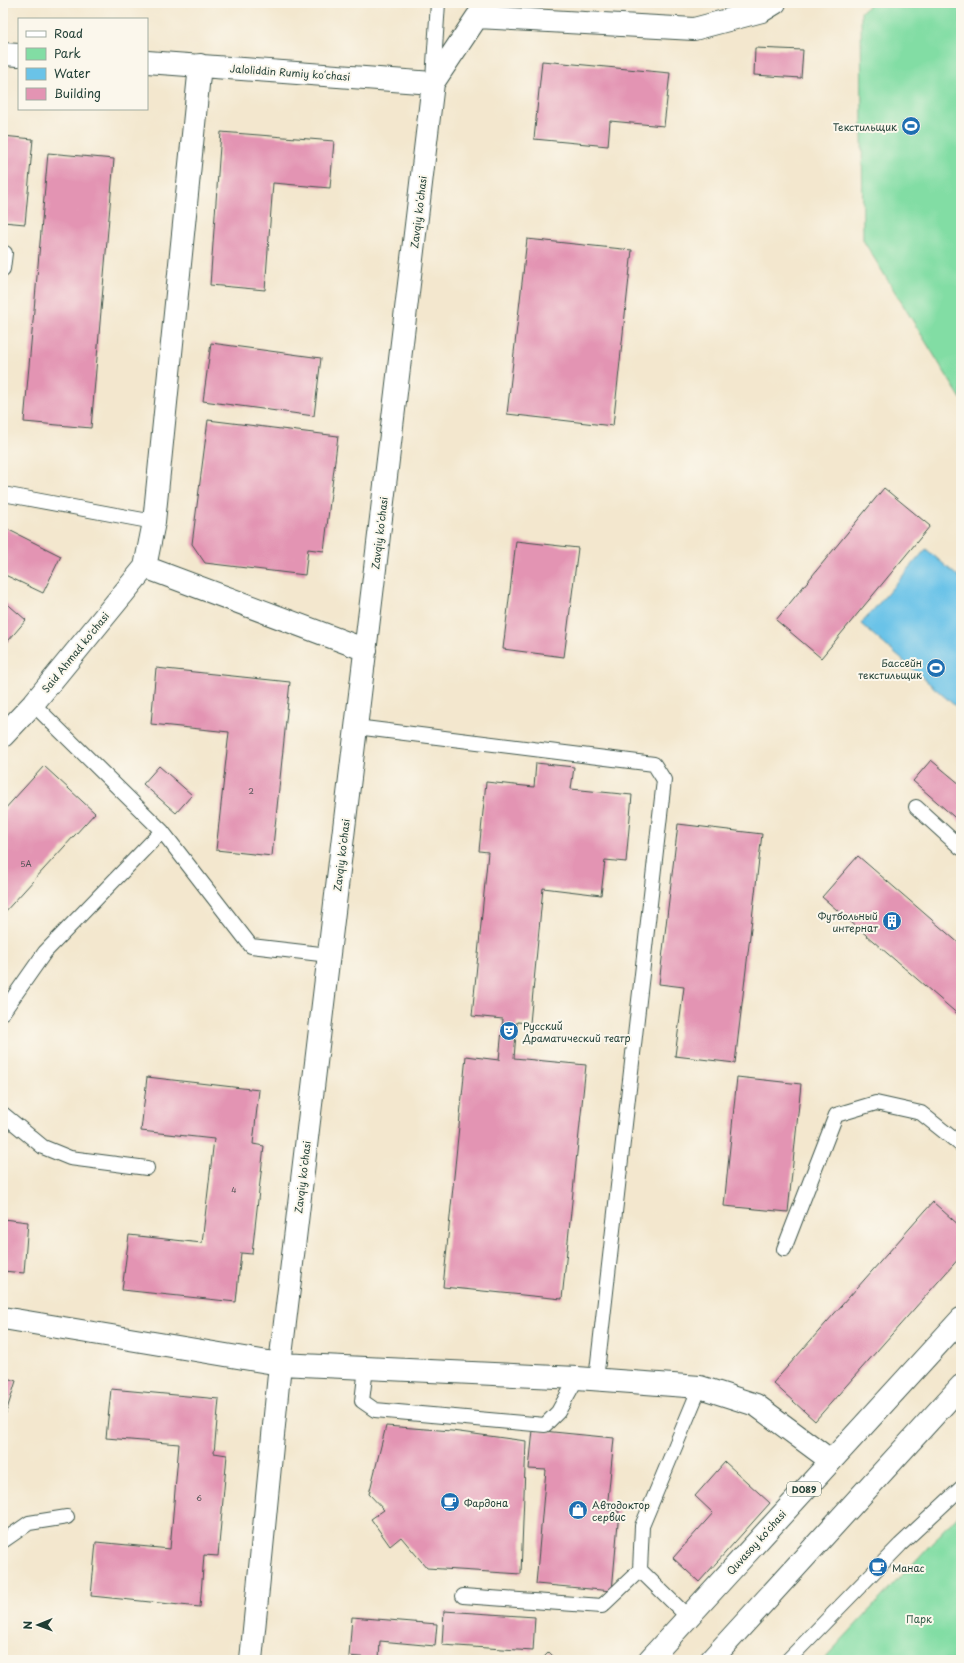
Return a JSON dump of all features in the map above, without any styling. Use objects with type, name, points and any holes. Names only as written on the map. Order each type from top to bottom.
[{"type":"street","name":"Zavqiy koʻchasi","points":[[251,1660],[280,1364],[433,83],[478,10],[694,29],[762,11],[775,3]]},
{"type":"street","points":[[3,54],[18,55]]},
{"type":"street","name":"Jaloliddin Rumiy koʻchasi","points":[[148,62],[433,83]]},
{"type":"street","points":[[200,65],[154,522],[145,566],[366,650]]},
{"type":"street","name":"Said Ahmad ko'chasi","points":[[3,736],[33,704],[145,566]]},
{"type":"street","points":[[3,1318],[280,1364],[586,1379],[700,1387],[756,1405],[830,1460]]},
{"type":"street","name":"Quvasoy koʻchasi","points":[[649,1660],[830,1460],[961,1319]]},
{"type":"street","points":[[711,1660],[961,1386]]},
{"type":"lane","points":[[433,83],[438,3]]},
{"type":"lane","points":[[3,269],[5,253]]},
{"type":"lane","points":[[3,494],[154,522]]},
{"type":"lane","points":[[33,704],[162,831],[251,946],[329,955]]},
{"type":"lane","points":[[356,727],[654,764],[664,780],[586,1379],[545,1425],[376,1410],[362,1401],[366,1368]]},
{"type":"lane","points":[[916,807],[961,848]]},
{"type":"lane","points":[[3,1012],[45,952],[162,831]]},
{"type":"lane","points":[[784,1249],[836,1115],[876,1103],[921,1113],[961,1145]]},
{"type":"lane","points":[[3,1114],[43,1147],[70,1158],[148,1168]]},
{"type":"lane","points":[[463,1596],[602,1606],[640,1570],[642,1526],[700,1387]]},
{"type":"lane","points":[[788,1660],[900,1545],[961,1488]]},
{"type":"lane","points":[[3,1541],[29,1523],[67,1516]]},
{"type":"lane","points":[[640,1570],[688,1617]]},
{"type":"green space","name":"Текстильщик","points":[[872,3],[961,3],[961,399],[863,240],[861,12]]},
{"type":"green space","name":"Парк","points":[[961,1512],[961,1660],[823,1660]]},
{"type":"water","name":"Бассейн текстильщик","points":[[926,549],[961,579],[961,711],[861,624]]},
{"type":"building","points":[[755,48],[803,50],[801,78],[754,75]]},
{"type":"building","points":[[542,61],[670,73],[664,126],[610,121],[608,146],[534,139]]},
{"type":"building","points":[[221,132],[334,141],[330,188],[273,183],[265,290],[210,285]]},
{"type":"building","points":[[3,136],[33,139],[25,224],[3,222]]},
{"type":"building","points":[[48,153],[114,159],[91,428],[24,422]]},
{"type":"building","points":[[527,239],[632,250],[613,426],[507,414]]},
{"type":"building","points":[[211,343],[321,358],[314,416],[203,401]]},
{"type":"building","points":[[208,420],[338,436],[324,551],[308,549],[305,575],[205,563],[192,544]]},
{"type":"building","points":[[884,488],[930,526],[821,658],[776,620]]},
{"type":"building","points":[[3,527],[61,556],[43,593],[3,574]]},
{"type":"building","points":[[516,541],[578,548],[564,657],[503,649]]},
{"type":"building","points":[[3,600],[26,620],[3,647]]},
{"type":"building","points":[[156,668],[290,682],[272,856],[216,850],[229,732],[151,724]]},
{"type":"building","points":[[931,760],[961,785],[961,823],[913,781]]},
{"type":"building","name":"Русский Драматический театр","points":[[536,763],[574,767],[571,789],[632,795],[626,862],[605,860],[601,895],[543,888],[530,1023],[517,1022],[514,1058],[586,1065],[562,1299],[443,1287],[466,1056],[499,1060],[503,1019],[472,1016],[488,852],[479,851],[486,782],[534,787]]},
{"type":"building","points":[[44,766],[95,813],[3,914],[3,811]]},
{"type":"building","points":[[159,766],[192,795],[176,813],[143,784]]},
{"type":"building","points":[[678,824],[762,834],[735,1063],[675,1056],[684,987],[659,984]]},
{"type":"building","name":"Футбольный интернат","points":[[858,856],[961,945],[961,1017],[822,897]]},
{"type":"building","points":[[147,1077],[259,1090],[253,1144],[264,1146],[252,1254],[241,1253],[236,1302],[122,1290],[129,1235],[202,1243],[214,1139],[141,1131]]},
{"type":"building","points":[[737,1077],[801,1084],[788,1212],[724,1206]]},
{"type":"building","points":[[933,1202],[961,1227],[961,1256],[815,1421],[773,1383]]},
{"type":"building","points":[[3,1219],[28,1222],[24,1273],[3,1271]]},
{"type":"building","points":[[3,1376],[16,1381],[3,1422]]},
{"type":"building","points":[[111,1389],[219,1399],[214,1453],[227,1455],[218,1556],[204,1555],[200,1607],[91,1596],[96,1542],[170,1549],[179,1444],[106,1438]]},
{"type":"building","name":"Фардона","points":[[386,1426],[452,1431],[526,1441],[521,1574],[427,1568],[401,1537],[390,1546],[371,1519],[384,1510],[369,1494]]},
{"type":"building","name":"Автодоктор сервис","points":[[533,1430],[614,1438],[607,1510],[619,1511],[612,1591],[536,1584],[546,1470],[529,1469]]},
{"type":"building","points":[[725,1462],[770,1503],[699,1582],[673,1558],[713,1513],[695,1496]]},
{"type":"building","points":[[444,1611],[535,1617],[533,1651],[442,1645]]},
{"type":"building","points":[[352,1617],[437,1624],[435,1646],[380,1641],[379,1659],[349,1656]]},
{"type":"building","points":[[549,1652],[557,1660],[541,1660]]},
{"type":"place","name":"Текстильщик","points":[[911,126]]},
{"type":"place","name":"Бассейн текстильщик","points":[[936,668]]},
{"type":"place","name":"Футбольный интернат","points":[[892,921]]},
{"type":"place","name":"Русский Драматический театр","points":[[509,1031]]},
{"type":"place","name":"Фардона","points":[[450,1502]]},
{"type":"place","name":"Автодоктор сервис","points":[[578,1510]]},
{"type":"place","name":"Манас","points":[[878,1567]]}]
